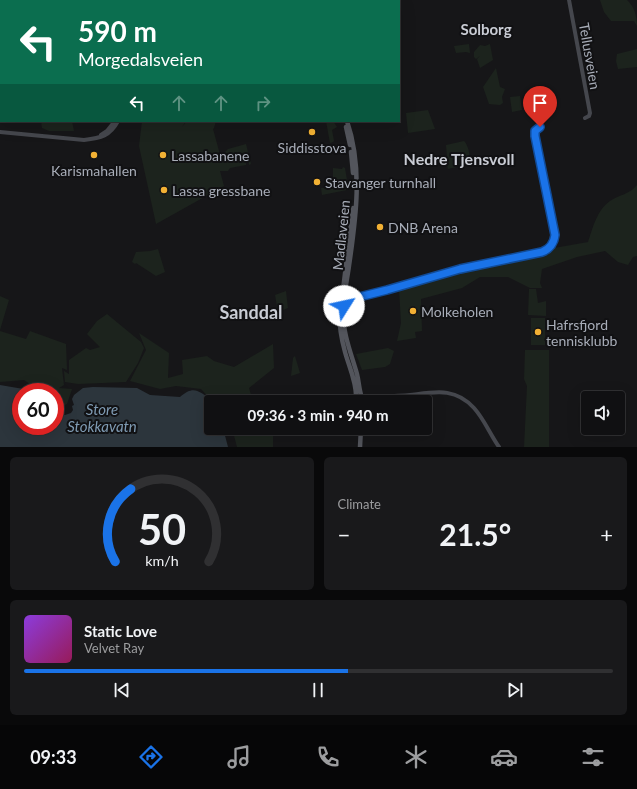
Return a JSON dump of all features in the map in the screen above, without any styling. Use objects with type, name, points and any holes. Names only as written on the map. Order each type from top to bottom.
[{"type":"main road","name":"Madlaveien","points":[[345,122],[351,150],[354,191],[353,208],[339,304],[344,345],[355,387],[355,395]]},
{"type":"main road","name":"Madlaveien","points":[[340,321],[354,234],[357,186],[356,159],[352,137],[345,122]]},
{"type":"main road","name":"Madlaveien","points":[[343,282],[344,330],[362,395]]},
{"type":"main road","points":[[358,447],[359,435]]},
{"type":"street","name":"Tellusveien","points":[[569,0],[590,113],[587,117]]},
{"type":"street","points":[[107,133],[114,122]]},
{"type":"street","points":[[0,132],[84,140],[95,138],[107,133],[113,129],[117,122]]},
{"type":"street","points":[[344,297],[351,299],[444,274],[542,252],[548,249],[555,238],[535,136],[535,131],[540,127]]},
{"type":"street","points":[[409,395],[447,392],[465,400],[479,415],[499,447]]},
{"type":"shaded area","points":[[600,0],[627,0],[632,5],[635,12],[637,26],[634,21],[611,21],[604,12]]},
{"type":"shaded area","points":[[469,44],[470,53],[456,53],[454,46]]},
{"type":"shaded area","points":[[490,44],[493,60],[480,68],[477,59],[480,56],[476,59],[474,57],[474,52],[480,45],[485,46]]},
{"type":"shaded area","points":[[637,49],[637,67],[618,69],[616,61],[617,54]]},
{"type":"shaded area","points":[[496,68],[500,87],[505,89],[502,97],[503,103],[500,105],[489,104],[483,87]]},
{"type":"shaded area","points":[[520,96],[522,110],[512,112],[510,97]]},
{"type":"shaded area","points":[[428,110],[435,129],[408,133],[406,113]]},
{"type":"shaded area","points":[[41,122],[72,122],[74,131],[49,131],[42,128]]},
{"type":"shaded area","name":"Lassabanene","points":[[142,122],[185,122],[182,127],[186,122],[216,122],[213,129],[222,162],[225,162],[223,154],[228,149],[246,144],[251,164],[249,165],[248,157],[246,156],[246,165],[230,168],[228,171],[220,171],[224,186],[156,224],[139,146]]},
{"type":"shaded area","points":[[326,122],[334,122],[337,127],[332,130],[334,141],[330,143]]},
{"type":"shaded area","points":[[464,141],[469,151],[469,162],[465,167],[461,166],[448,169],[445,156],[447,156],[446,145]]},
{"type":"shaded area","points":[[343,167],[345,168],[347,190],[322,195],[321,188],[326,188],[333,178],[333,168],[342,169]]},
{"type":"shaded area","points":[[637,185],[637,256],[633,257],[628,265],[618,262],[605,251],[577,257],[542,269],[540,283],[542,288],[530,288],[508,277],[480,277],[462,288],[421,299],[422,331],[415,332],[416,338],[397,341],[401,323],[399,288],[453,272],[546,252],[554,248],[588,242],[596,219],[602,209],[610,201],[628,193]]},
{"type":"shaded area","points":[[158,249],[165,272],[156,276],[132,262],[136,252]]},
{"type":"shaded area","points":[[529,289],[536,289],[538,303],[546,301],[546,316],[528,315]]},
{"type":"shaded area","points":[[286,291],[288,308],[278,312],[275,295]]},
{"type":"shaded area","points":[[0,296],[9,300],[0,330]]},
{"type":"shaded area","points":[[107,314],[141,342],[144,348],[138,363],[126,382],[78,384],[65,382],[64,371],[69,374],[69,360],[86,348],[90,350],[100,347],[87,334],[97,321]]},
{"type":"shaded area","name":"Hafrsfjord tennisklubb","points":[[531,318],[545,318],[545,345],[531,345]]},
{"type":"shaded area","points":[[0,331],[26,339],[30,331],[66,344],[67,370],[62,368],[64,383],[28,383],[24,380],[0,382]]},
{"type":"shaded area","points":[[139,333],[169,353],[168,378],[183,374],[182,360],[207,356],[214,361],[234,367],[273,344],[274,368],[249,388],[251,395],[207,395],[201,389],[176,386],[160,389],[130,381],[146,350]]},
{"type":"shaded area","points":[[388,348],[394,351],[390,364],[385,367],[362,370],[356,354]]},
{"type":"shaded area","points":[[525,350],[549,350],[549,447],[524,447],[527,386],[524,379]]},
{"type":"shaded area","points":[[295,356],[300,373],[291,376],[293,358]]},
{"type":"shaded area","points":[[64,388],[72,389],[67,404],[64,406]]},
{"type":"shaded area","points":[[234,435],[273,435],[273,447],[237,447]]},
{"type":"water","name":"Store Stokkavatn","points":[[0,385],[12,387],[12,435],[64,435],[64,415],[71,413],[73,410],[72,406],[74,405],[72,399],[74,395],[83,388],[137,388],[150,395],[180,397],[193,390],[204,395],[204,435],[225,435],[228,447],[0,447]]},
{"type":"place","name":"Siddisstova","points":[[312,132]]},
{"type":"place","name":"Karismahallen","points":[[94,155]]},
{"type":"place","name":"Lassabanene","points":[[163,155]]},
{"type":"place","name":"Stavanger turnhall","points":[[317,182]]},
{"type":"place","name":"Lassa gressbane","points":[[164,190]]},
{"type":"place","name":"DNB Arena","points":[[380,227]]},
{"type":"place","name":"Molkeholen","points":[[413,311]]},
{"type":"place","name":"Hafrsfjord tennisklubb","points":[[538,332]]},
{"type":"district","name":"Solborg","points":[[486,29]]},
{"type":"district","name":"Nedre Tjensvoll","points":[[459,158]]},
{"type":"district","name":"Sanddal","points":[[251,312]]},
{"type":"route","points":[[344,306],[345,298],[351,299],[453,271],[542,252],[548,249],[555,238],[555,235],[534,133],[540,127]]}]
